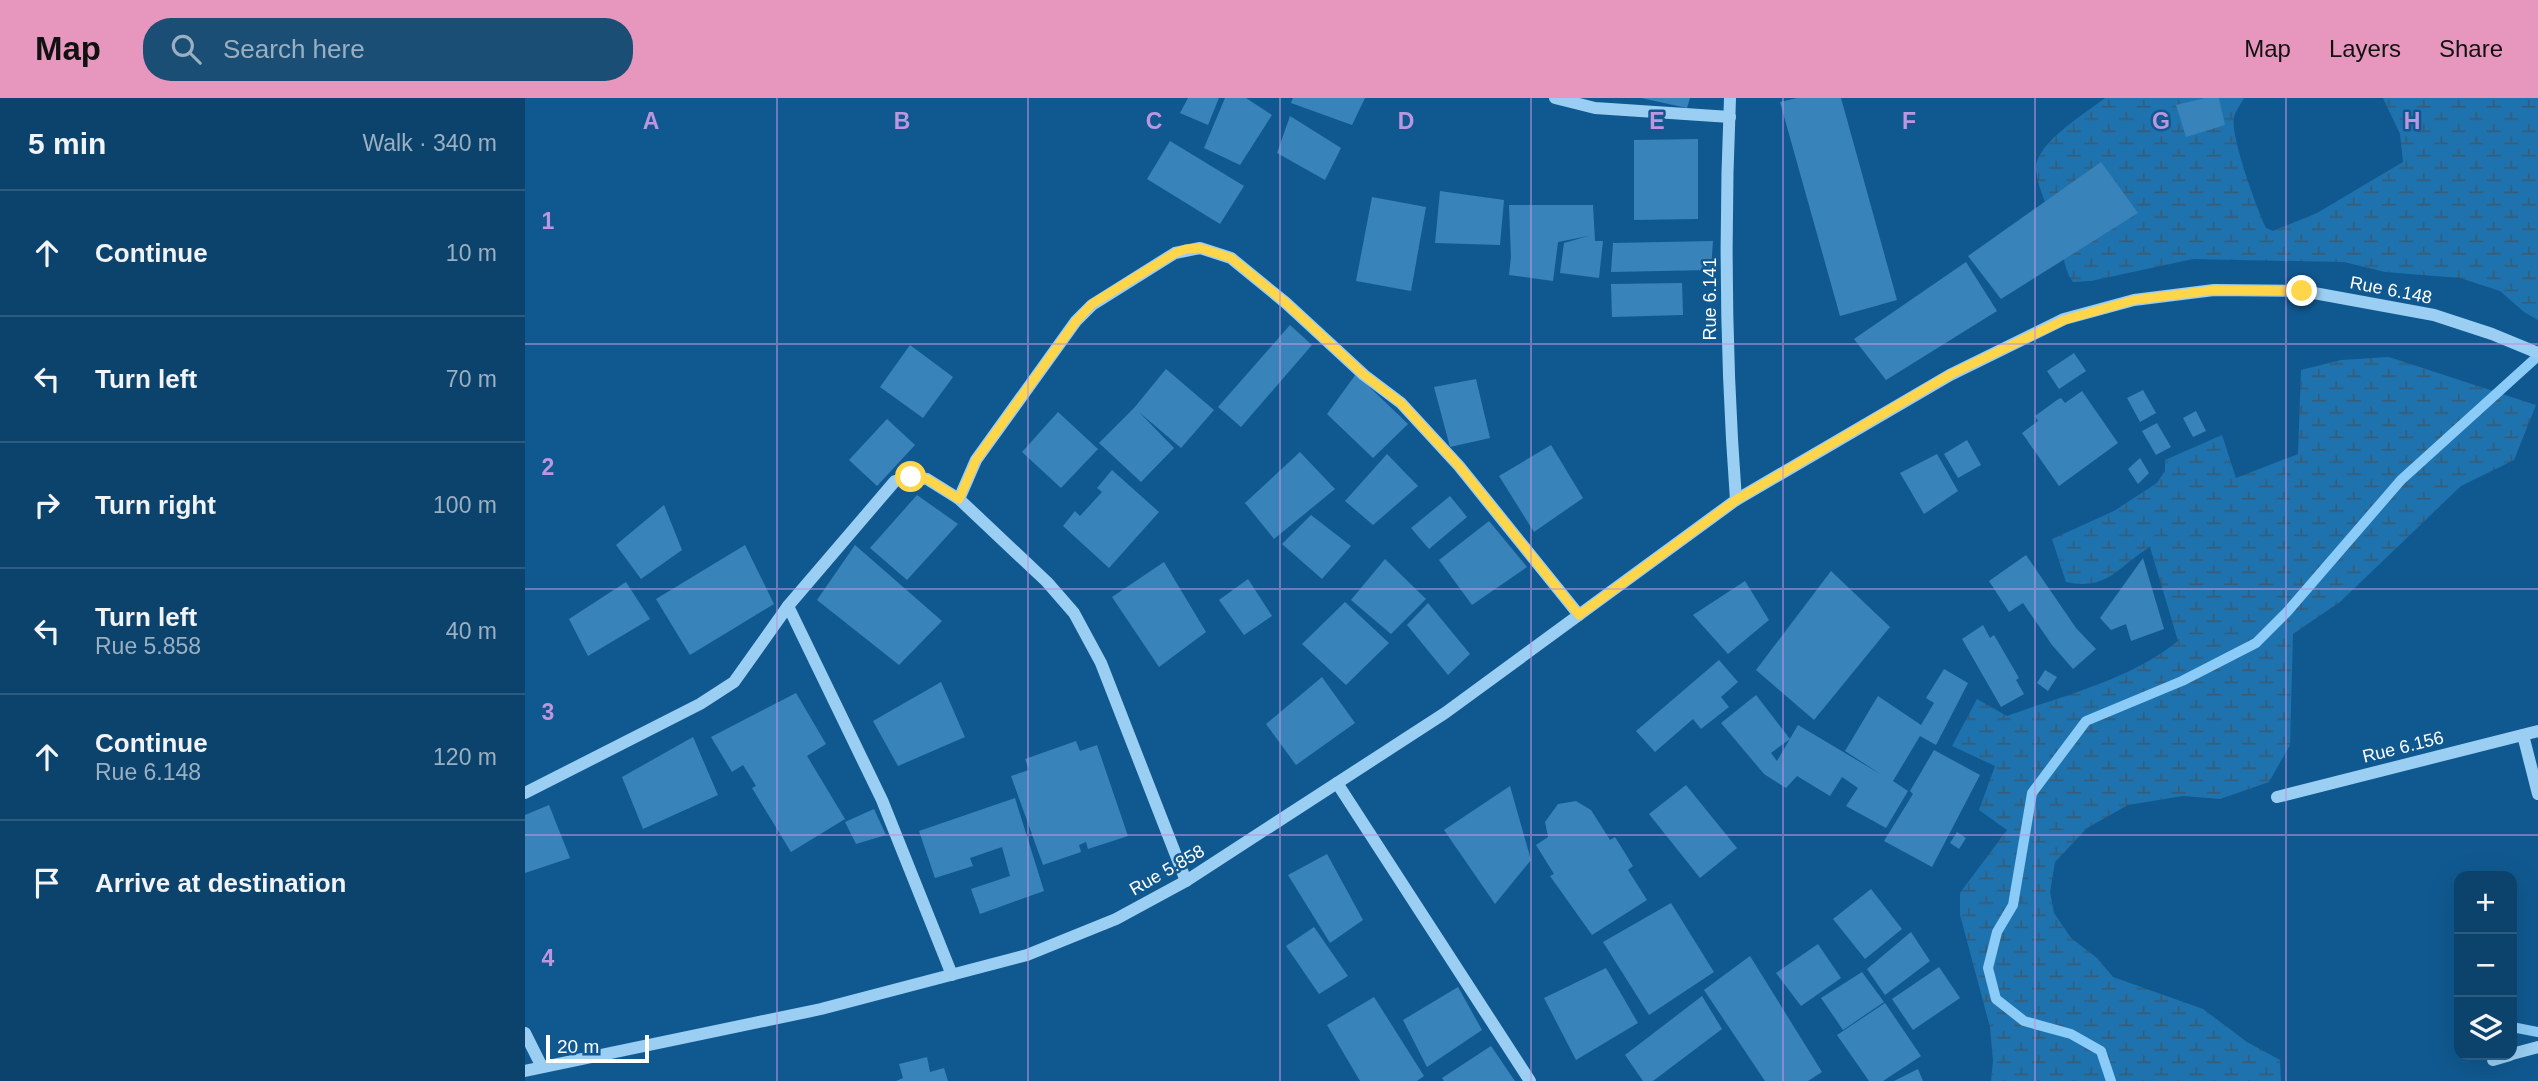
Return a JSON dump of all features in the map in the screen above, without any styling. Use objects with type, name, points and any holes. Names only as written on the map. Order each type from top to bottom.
[{"type":"street","points":[[1555,98],[1595,107],[1730,117]]},
{"type":"street","name":"Rue 6.141","points":[[1730,98],[1728,398],[1736,500]]},
{"type":"street","points":[[959,499],[976,460],[1076,321],[1092,304],[1175,253],[1200,248],[1231,258],[1286,303],[1364,375],[1401,403],[1459,466],[1579,615]]},
{"type":"street","name":"Rue 6.148","points":[[1736,500],[1951,374],[2064,320],[2134,300],[2214,290],[2302,291],[2434,315],[2538,353]]},
{"type":"street","points":[[525,793],[719,693],[734,682],[788,606],[895,481],[911,477],[927,479],[959,499],[1047,582],[1074,614],[1101,663],[1186,881]]},
{"type":"street","name":"Rue 5.858","points":[[525,1071],[821,1009],[1027,956],[1116,919],[1186,881],[1445,713],[1736,500]]},
{"type":"street","points":[[788,606],[882,800],[952,975]]},
{"type":"street","name":"Rue 6.156","points":[[2277,797],[2538,731]]},
{"type":"street","points":[[2523,735],[2538,794]]},
{"type":"street","points":[[1337,783],[1529,1081]]},
{"type":"street","points":[[525,1033],[542,1067]]},
{"type":"street","points":[[2517,1052],[2538,1047]]},
{"type":"green space","points":[[2105,98],[2244,98],[2234,118],[2236,140],[2262,219],[2266,228],[2273,231],[2317,213],[2403,162],[2400,134],[2383,98],[2538,98],[2538,320],[2524,312],[2500,291],[2460,278],[2385,272],[2344,262],[2193,259],[2091,281],[2073,282],[2036,170],[2043,150],[2052,140]]},
{"type":"green space","points":[[2389,357],[2536,405],[2514,460],[2461,486],[2340,602],[2293,634],[2290,745],[2269,782],[2220,799],[2183,796],[2128,805],[2087,828],[2055,862],[2050,892],[2054,913],[2071,938],[2097,958],[2113,977],[2203,1009],[2247,1042],[2280,1060],[2281,1081],[1991,1081],[1993,1061],[1990,1027],[1960,915],[1960,893],[2007,830],[1979,810],[1995,766],[1952,746],[1977,699],[2007,716],[2118,676],[2159,655],[2178,641],[2150,547],[2102,580],[2080,584],[2066,582],[2052,539],[2114,511],[2157,483],[2165,471],[2165,460],[2222,435],[2236,478],[2298,454],[2301,370],[2341,360]]},
{"type":"building","points":[[1188,98],[1219,98],[1208,125],[1180,113]]},
{"type":"building","points":[[1225,98],[1246,98],[1272,115],[1240,165],[1204,148]]},
{"type":"building","points":[[1293,98],[1365,98],[1352,125],[1291,103]]},
{"type":"building","points":[[1641,98],[1690,98],[1687,108]]},
{"type":"building","points":[[1797,98],[1841,98],[1897,300],[1840,316],[1780,102]]},
{"type":"building","points":[[2205,98],[2219,98],[2225,125],[2186,137],[2176,105]]},
{"type":"building","points":[[1290,116],[1341,148],[1325,180],[1277,153]]},
{"type":"building","points":[[1698,139],[1698,219],[1634,220],[1634,140]]},
{"type":"building","points":[[1170,141],[1244,186],[1220,224],[1147,179]]},
{"type":"building","points":[[2101,162],[2138,213],[2001,299],[1968,256]]},
{"type":"building","points":[[1440,191],[1504,200],[1500,245],[1435,243]]},
{"type":"building","points":[[1372,197],[1426,207],[1411,291],[1356,281]]},
{"type":"building","points":[[1509,205],[1593,205],[1595,241],[1603,241],[1599,278],[1560,273],[1564,243],[1588,236],[1558,242],[1553,281],[1509,275]]},
{"type":"building","points":[[1713,241],[1711,270],[1611,272],[1613,243]]},
{"type":"building","points":[[1966,262],[1997,311],[1886,380],[1854,339]]},
{"type":"building","points":[[1682,283],[1683,315],[1612,317],[1611,284]]},
{"type":"building","points":[[1290,325],[1312,345],[1241,427],[1218,407]]},
{"type":"building","points":[[910,345],[953,377],[923,418],[880,387]]},
{"type":"building","points":[[2074,353],[2086,371],[2059,389],[2047,371]]},
{"type":"building","points":[[1166,369],[1214,410],[1181,448],[1139,412],[1174,448],[1141,482],[1099,443],[1134,408]]},
{"type":"building","points":[[1356,374],[1408,424],[1373,458],[1327,414]]},
{"type":"building","points":[[1476,379],[1490,438],[1450,447],[1434,387]]},
{"type":"building","points":[[2143,390],[2156,413],[2140,422],[2127,398]]},
{"type":"building","points":[[2082,391],[2118,443],[2059,486],[2022,433],[2038,421],[2035,416],[2057,400],[2061,398],[2065,403]]},
{"type":"building","points":[[2196,411],[2206,431],[2193,437],[2183,418]]},
{"type":"building","points":[[1058,412],[1098,449],[1061,488],[1022,452]]},
{"type":"building","points":[[887,419],[915,445],[877,486],[849,460]]},
{"type":"building","points":[[2157,423],[2171,447],[2156,455],[2142,431]]},
{"type":"building","points":[[1967,440],[1981,465],[1958,478],[1944,454]]},
{"type":"building","points":[[1551,445],[1583,498],[1534,532],[1499,476]]},
{"type":"building","points":[[1300,452],[1335,489],[1274,539],[1245,503]]},
{"type":"building","points":[[1387,454],[1418,486],[1373,525],[1345,501]]},
{"type":"building","points":[[1937,454],[1958,491],[1924,514],[1900,473]]},
{"type":"building","points":[[2140,458],[2149,473],[2138,484],[2128,469]]},
{"type":"building","points":[[1112,470],[1159,512],[1109,568],[1063,526],[1075,511],[1080,516],[1102,492],[1097,488]]},
{"type":"building","points":[[917,495],[958,524],[907,580],[870,548]]},
{"type":"building","points":[[1450,496],[1467,517],[1429,549],[1411,528]]},
{"type":"building","points":[[664,505],[682,550],[641,579],[616,545]]},
{"type":"building","points":[[1311,515],[1351,546],[1322,579],[1282,544]]},
{"type":"building","points":[[1489,521],[1527,567],[1472,605],[1439,560]]},
{"type":"building","points":[[745,545],[774,604],[690,655],[656,599]]},
{"type":"building","points":[[855,545],[942,621],[899,665],[817,600]]},
{"type":"building","points":[[2026,555],[2076,628],[2096,649],[2073,669],[2052,645],[2023,603],[2009,612],[1989,581]]},
{"type":"building","points":[[2143,558],[2164,629],[2131,641],[2126,624],[2111,630],[2100,618]]},
{"type":"building","points":[[1385,559],[1426,599],[1391,634],[1351,600]]},
{"type":"building","points":[[1164,562],[1206,632],[1159,667],[1112,597]]},
{"type":"building","points":[[1831,571],[1890,627],[1814,720],[1756,670]]},
{"type":"building","points":[[1248,579],[1272,616],[1244,635],[1219,600]]},
{"type":"building","points":[[1745,581],[1769,620],[1728,654],[1693,615]]},
{"type":"building","points":[[626,582],[650,619],[588,656],[569,619]]},
{"type":"building","points":[[1345,602],[1389,643],[1346,685],[1302,644]]},
{"type":"building","points":[[1428,603],[1470,654],[1448,675],[1407,625]]},
{"type":"building","points":[[1983,625],[1990,638],[1994,635],[2019,678],[2016,680],[2024,694],[2001,707],[1962,639]]},
{"type":"building","points":[[1719,660],[1738,682],[1721,697],[1729,707],[1701,729],[1693,719],[1655,752],[1636,731]]},
{"type":"building","points":[[1944,669],[1968,683],[1936,745],[1920,736],[1893,781],[1908,791],[1886,828],[1846,806],[1858,788],[1842,777],[1830,796],[1797,776],[1786,788],[1764,774],[1721,723],[1756,695],[1790,739],[1798,725],[1882,775],[1845,751],[1878,696],[1921,725],[1934,703],[1926,698]],"holes":[[[1790,739],[1777,761],[1771,753]]]},
{"type":"building","points":[[2045,670],[2057,677],[2048,691],[2037,683]]},
{"type":"building","points":[[1322,677],[1355,723],[1296,765],[1266,724]]},
{"type":"building","points":[[941,682],[965,737],[898,766],[873,721]]},
{"type":"building","points":[[796,693],[826,744],[807,756],[845,819],[791,852],[752,788],[756,786],[743,765],[732,772],[711,737]]},
{"type":"building","points":[[693,737],[718,795],[643,829],[622,777]]},
{"type":"building","points":[[1076,741],[1080,751],[1097,745],[1128,836],[1088,849],[1086,842],[1079,845],[1081,852],[1043,865],[1011,776],[1029,770],[1025,759]]},
{"type":"building","points":[[1934,750],[1980,775],[1932,867],[1884,841],[1913,794],[1910,791]]},
{"type":"building","points":[[1686,785],[1737,848],[1700,878],[1649,814]]},
{"type":"building","points":[[1510,786],[1531,860],[1495,904],[1444,830]]},
{"type":"building","points":[[1015,798],[1044,891],[980,914],[971,889],[1010,876],[1002,847],[970,858],[973,866],[935,878],[919,831]]},
{"type":"building","points":[[1576,801],[1591,810],[1610,840],[1615,837],[1633,866],[1628,870],[1647,900],[1592,935],[1550,876],[1554,874],[1536,845],[1548,837],[1545,822],[1558,804]]},
{"type":"building","points":[[549,805],[570,858],[525,873],[525,815]]},
{"type":"building","points":[[874,809],[886,835],[856,844],[845,822]]},
{"type":"building","points":[[1957,832],[1966,838],[1959,849],[1950,843]]},
{"type":"building","points":[[1327,854],[1363,920],[1330,943],[1288,875]]},
{"type":"building","points":[[1871,889],[1902,929],[1865,959],[1833,919]]},
{"type":"building","points":[[1671,903],[1714,972],[1649,1015],[1603,942]]},
{"type":"building","points":[[1314,927],[1348,976],[1319,994],[1286,946]]},
{"type":"building","points":[[1911,932],[1930,961],[1885,995],[1867,969]]},
{"type":"building","points":[[1818,944],[1841,978],[1801,1006],[1776,973]]},
{"type":"building","points":[[1750,956],[1822,1072],[1808,1081],[1765,1081],[1704,990]]},
{"type":"building","points":[[1939,967],[1960,998],[1913,1030],[1892,999]]},
{"type":"building","points":[[1606,968],[1638,1023],[1576,1060],[1544,998]]},
{"type":"building","points":[[1862,972],[1884,1002],[1843,1030],[1821,998]]},
{"type":"building","points":[[1458,987],[1482,1030],[1427,1067],[1403,1020]]},
{"type":"building","points":[[1702,996],[1722,1029],[1653,1081],[1643,1081],[1625,1055]]},
{"type":"building","points":[[1374,997],[1424,1076],[1417,1081],[1360,1081],[1327,1025]]},
{"type":"building","points":[[1885,1003],[1921,1056],[1883,1081],[1869,1081],[1837,1035]]},
{"type":"building","points":[[1491,1046],[1515,1081],[1444,1081],[1442,1078]]},
{"type":"building","points":[[927,1057],[930,1072],[944,1068],[948,1081],[896,1081],[903,1078],[899,1064]]},
{"type":"building","points":[[1918,1069],[1923,1081],[1894,1081]]},
{"type":"waterway","points":[[2111,1081],[2101,1051],[2071,1034],[2024,1021],[1996,999],[1988,968],[1997,932],[2013,905],[2032,793],[2086,721],[2182,681],[2256,643],[2287,612],[2401,480],[2538,356]]},
{"type":"waterway","points":[[2517,1028],[2538,1032]]},
{"type":"route","points":[[911,477],[927,479],[959,499],[976,460],[1052,350],[1092,304],[1175,253],[1200,248],[1231,258],[1286,303],[1364,375],[1401,403],[1459,466],[1579,615],[1736,500],[1951,374],[2064,320],[2134,300],[2214,290],[2302,291]]}]
